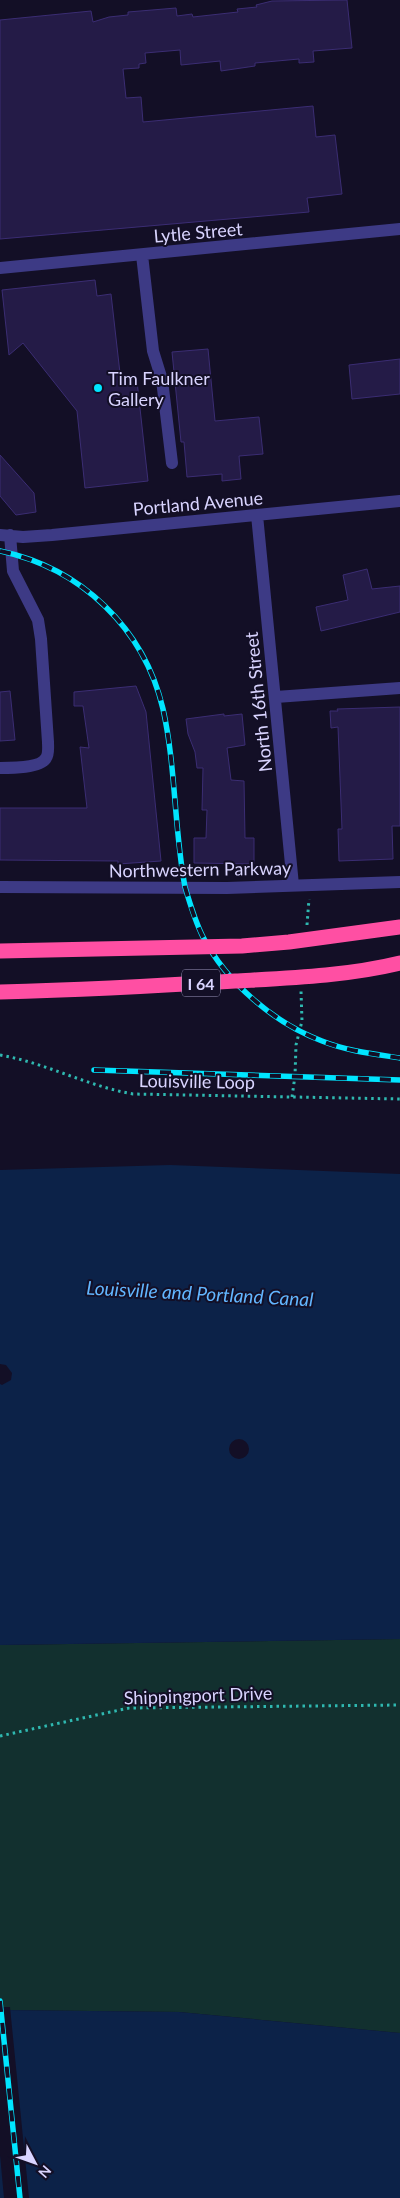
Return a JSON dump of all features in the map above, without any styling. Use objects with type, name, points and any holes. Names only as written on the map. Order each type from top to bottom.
[{"type":"highway","name":"I 64","points":[[0,951],[242,946],[289,942],[400,927]]},
{"type":"highway","name":"I 64","points":[[0,992],[94,990],[270,979],[377,968],[400,963]]},
{"type":"street","name":"Lytle Street","points":[[0,268],[400,229]]},
{"type":"street","points":[[142,255],[153,351],[162,380],[172,463]]},
{"type":"street","name":"Portland Avenue","points":[[3,534],[23,537],[52,535],[400,501]]},
{"type":"street","name":"North 16th Street","points":[[257,516],[293,885]]},
{"type":"street","points":[[0,768],[18,768],[42,763],[47,757],[48,742],[38,620],[13,571],[3,534]]},
{"type":"street","points":[[276,697],[400,688]]},
{"type":"street","name":"Northwestern Parkway","points":[[0,887],[227,888],[400,882]]},
{"type":"path","name":"Louisville Loop","points":[[0,1055],[24,1059],[60,1070],[106,1089],[133,1094],[400,1098]]},
{"type":"path","name":"Shippingport Drive","points":[[0,1736],[128,1708],[400,1705]]},
{"type":"green space","points":[[400,1639],[400,2033],[179,2012],[0,2010],[0,1645]]},
{"type":"water","name":"Louisville and Portland Canal","points":[[170,1165],[400,1174],[400,1639],[0,1645],[0,1170]]},
{"type":"water","points":[[0,2010],[179,2012],[400,2033],[400,2198],[0,2198]]},
{"type":"pier","points":[[0,1364],[6,1365],[12,1373],[11,1380],[2,1385],[0,1384]]},
{"type":"pier","points":[[235,1439],[243,1439],[249,1445],[249,1453],[243,1459],[235,1459],[229,1453],[229,1445]]},
{"type":"pier","points":[[0,2007],[10,2007],[29,2198],[4,2198],[0,2155]]},
{"type":"building","points":[[347,0],[352,48],[313,51],[314,62],[299,63],[299,59],[255,63],[255,66],[221,71],[220,61],[181,65],[180,50],[145,53],[146,63],[139,64],[139,68],[123,69],[126,98],[141,97],[143,122],[313,106],[316,137],[335,135],[342,194],[307,198],[309,212],[0,239],[0,20],[91,11],[93,22],[109,17],[128,15],[128,12],[176,8],[177,16],[192,14],[193,17],[238,12],[237,9],[257,7],[256,5],[272,1]]},
{"type":"building","name":"Tim Faulkner Gallery","points":[[95,280],[97,296],[111,294],[121,382],[137,381],[148,481],[85,488],[77,411],[23,343],[9,355],[2,290]]},
{"type":"building","points":[[208,349],[215,421],[259,417],[263,454],[239,456],[241,479],[222,481],[222,474],[187,477],[184,442],[181,442],[172,352]]},
{"type":"building","points":[[400,359],[400,394],[352,399],[349,365]]},
{"type":"building","points":[[0,455],[34,493],[36,512],[16,515],[0,496]]},
{"type":"building","points":[[367,569],[372,589],[400,586],[400,612],[321,631],[316,607],[348,600],[343,575]]},
{"type":"building","points":[[136,686],[146,712],[161,861],[118,864],[118,861],[0,860],[0,808],[87,808],[80,747],[89,748],[83,706],[74,706],[74,692]]},
{"type":"building","points":[[10,691],[15,740],[0,741],[0,692]]},
{"type":"building","points":[[400,707],[400,826],[392,826],[393,859],[339,861],[338,829],[342,829],[338,727],[331,728],[330,711],[338,711],[337,709]]},
{"type":"building","points":[[224,714],[224,716],[242,714],[245,745],[227,748],[231,780],[244,781],[245,838],[254,838],[254,864],[194,863],[194,838],[206,838],[207,810],[202,810],[203,768],[197,768],[195,752],[188,734],[186,719]]},
{"type":"railway","points":[[0,551],[29,559],[57,571],[82,587],[105,606],[124,628],[141,653],[154,680],[163,709],[173,776],[181,865],[185,887],[203,937],[225,970],[253,1000],[287,1024],[304,1033],[341,1047],[400,1058]]},
{"type":"railway","points":[[94,1070],[400,1080]]},
{"type":"railway","points":[[0,2001],[20,2198]]},
{"type":"place","name":"Tim Faulkner Gallery","points":[[98,388]]}]
